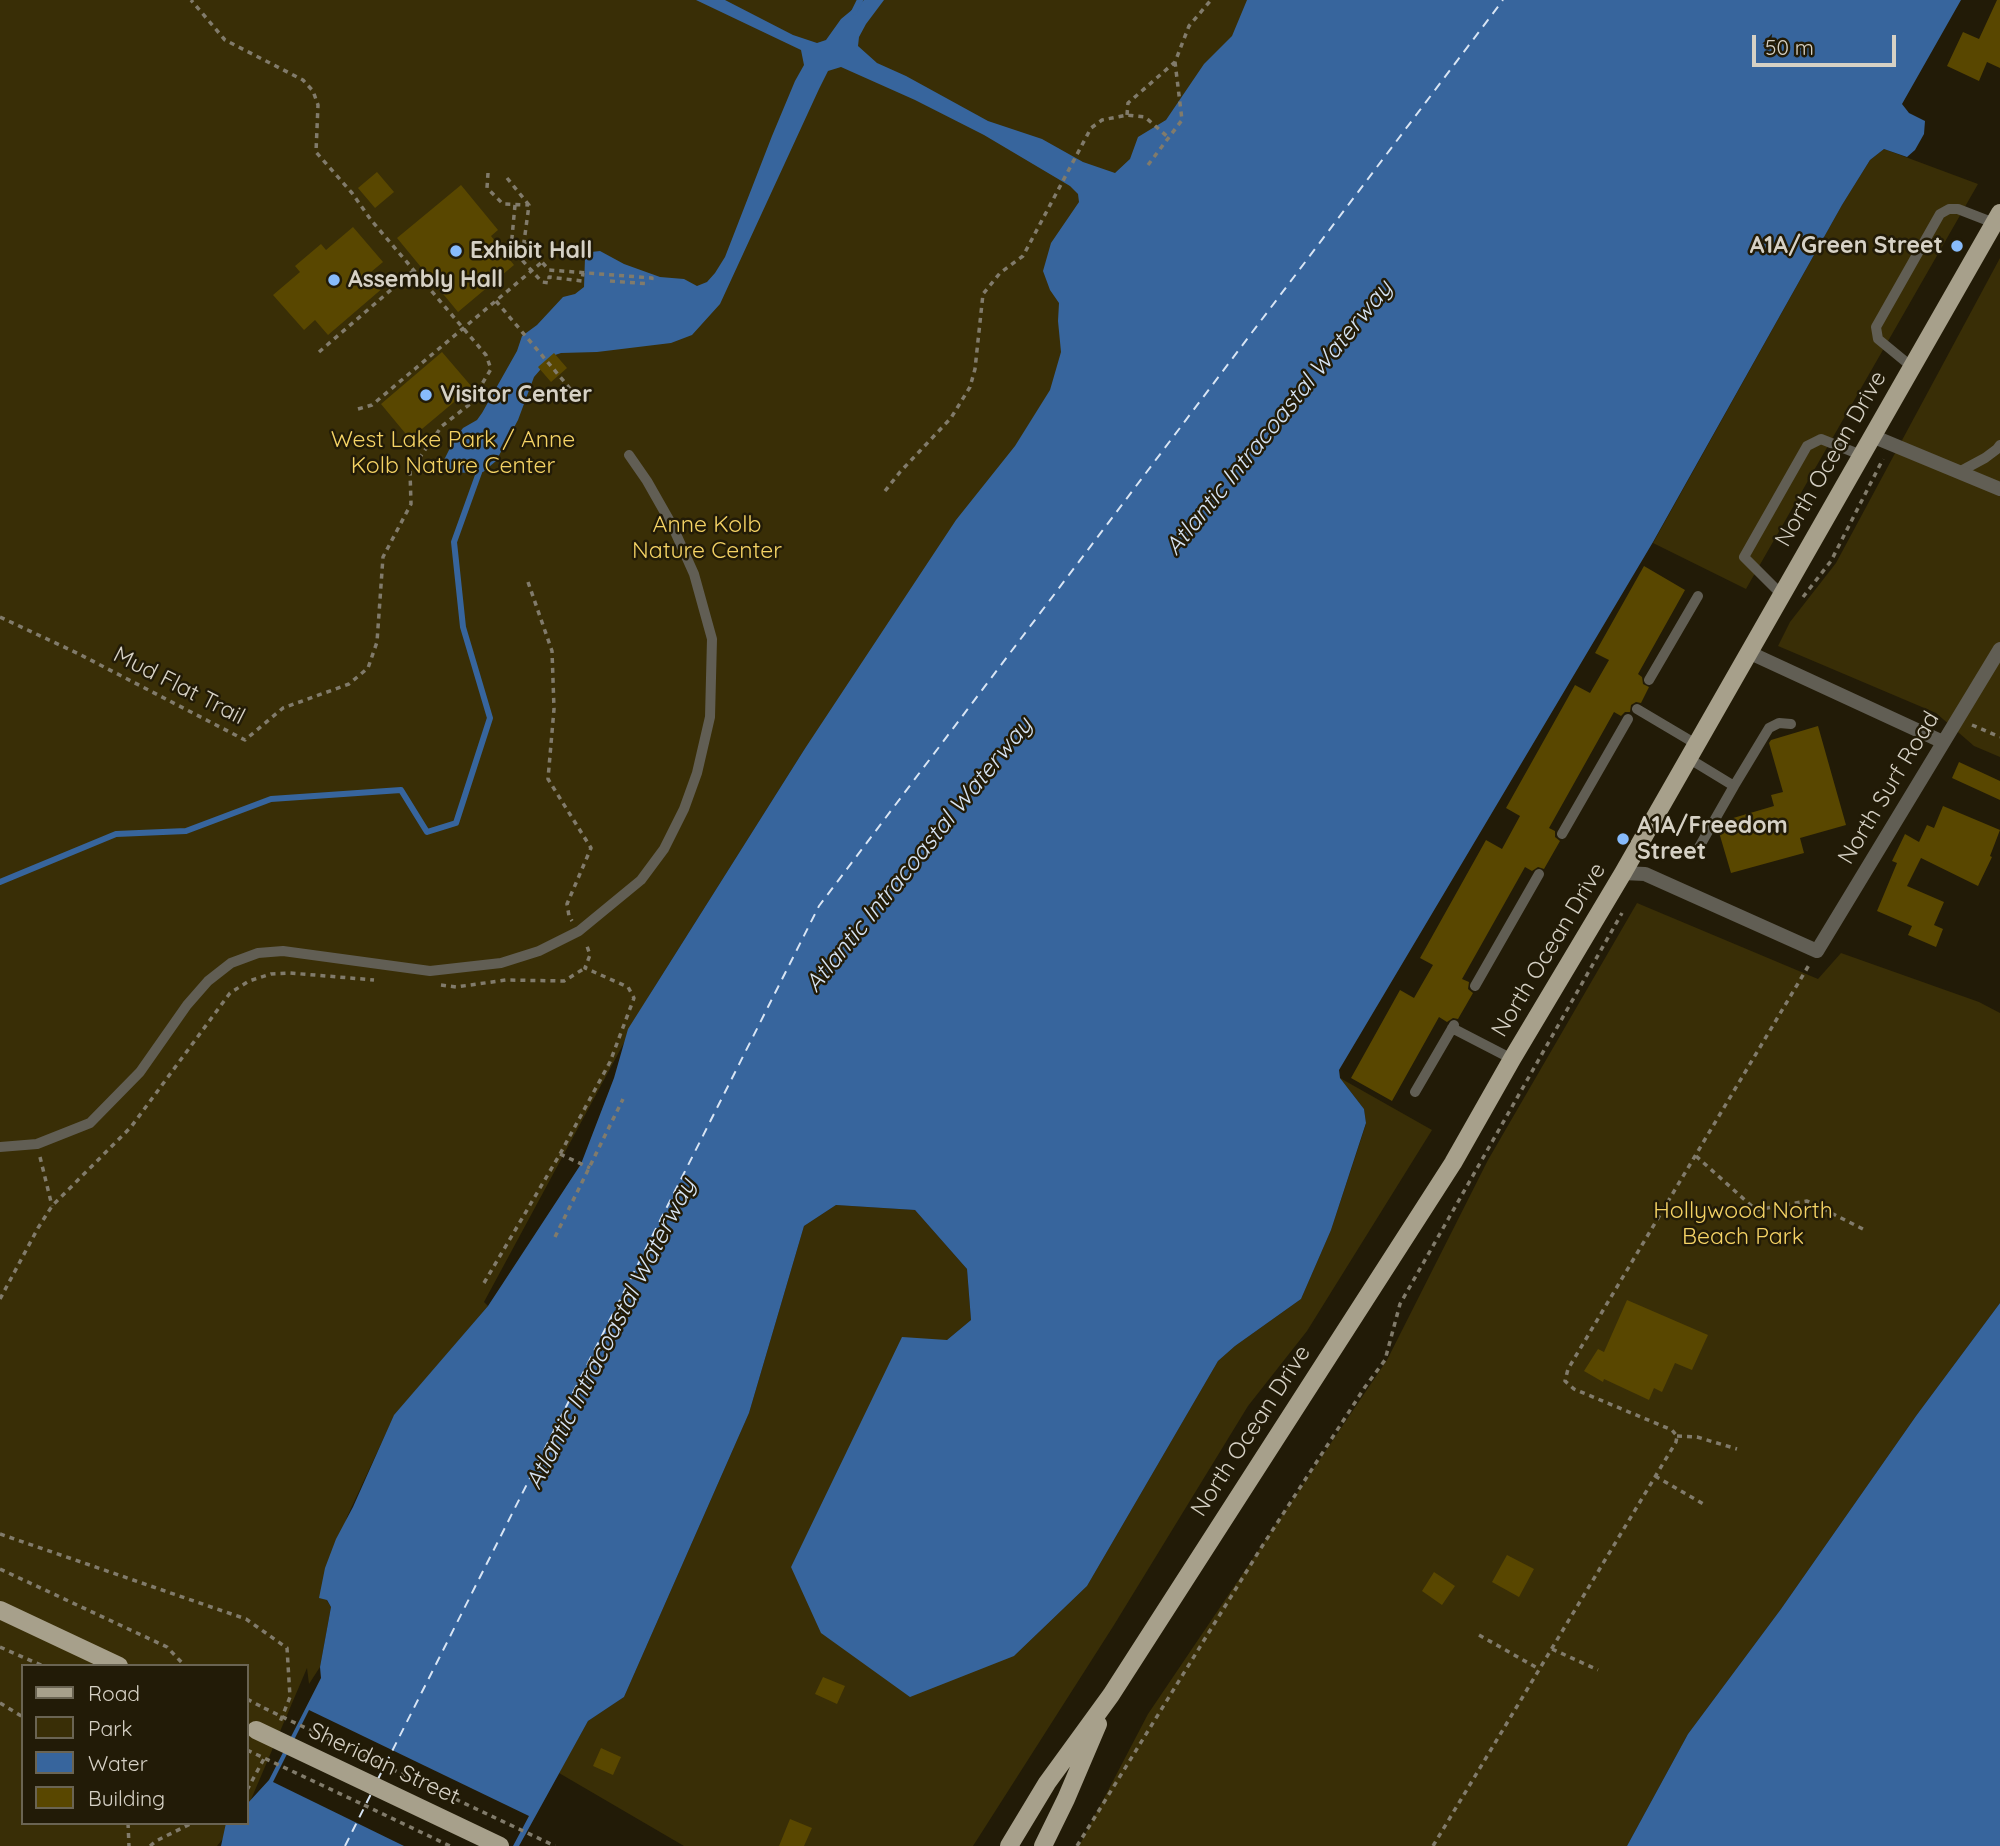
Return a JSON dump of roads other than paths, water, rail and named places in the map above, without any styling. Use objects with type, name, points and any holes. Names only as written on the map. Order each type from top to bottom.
[{"type":"main road","name":"North Ocean Drive","points":[[1009,1846],[1047,1783],[1111,1695],[1453,1163],[1623,873],[1998,216]]},
{"type":"main road","points":[[0,1610],[115,1664]]},
{"type":"main road","name":"North Ocean Drive","points":[[1043,1846],[1111,1695]]},
{"type":"main road","name":"Sheridan Street","points":[[251,1728],[500,1846]]},
{"type":"street","points":[[1872,436],[2000,489]]},
{"type":"street","name":"North Surf Road","points":[[1623,873],[1645,874],[1816,951],[2000,649]]},
{"type":"street","points":[[1748,652],[1943,742]]},
{"type":"lane","points":[[1912,367],[1878,339],[1876,327],[1940,214],[1949,209],[1958,209],[1998,216]]},
{"type":"lane","points":[[1781,594],[1744,557],[1807,446],[1821,439],[1861,454]]},
{"type":"lane","points":[[1959,472],[1985,458],[2000,445]]},
{"type":"lane","points":[[0,1147],[37,1144],[90,1123],[140,1072],[187,1005],[208,981],[231,963],[258,953],[283,951],[430,971],[501,963],[539,951],[579,932],[641,880],[664,849],[684,809],[697,773],[710,717],[712,639],[694,574],[672,525],[629,455]]},
{"type":"lane","points":[[1649,680],[1698,596]]},
{"type":"lane","points":[[1637,709],[1734,786]]},
{"type":"lane","points":[[1562,834],[1628,719]]},
{"type":"lane","points":[[1698,849],[1769,728],[1779,723],[1791,724]]},
{"type":"lane","points":[[1475,986],[1539,874]]},
{"type":"lane","points":[[1415,1092],[1453,1026],[1512,1059]]},
{"type":"water","name":"Atlantic Intracoastal Waterway","points":[[696,0],[725,0],[793,35],[817,43],[826,40],[841,19],[864,0],[884,0],[866,24],[859,37],[858,46],[877,63],[988,121],[1042,139],[1083,162],[1115,173],[1130,159],[1138,137],[1166,120],[1204,64],[1232,36],[1247,0],[1961,0],[1902,104],[1909,113],[1925,121],[1924,134],[1915,150],[1907,157],[1884,149],[1870,160],[1842,205],[1653,542],[1339,1070],[1340,1078],[1364,1109],[1366,1123],[1331,1230],[1301,1299],[1218,1361],[1087,1586],[1014,1656],[910,1697],[821,1633],[791,1567],[902,1337],[947,1340],[971,1320],[967,1269],[915,1210],[836,1205],[804,1226],[749,1413],[624,1697],[588,1721],[519,1846],[221,1846],[226,1825],[248,1825],[248,1803],[269,1780],[321,1678],[320,1667],[331,1607],[327,1600],[319,1598],[325,1568],[394,1415],[488,1306],[581,1164],[614,1078],[628,1029],[804,750],[956,520],[1015,446],[1050,390],[1061,352],[1059,303],[1050,290],[1043,271],[1051,243],[1079,202],[1078,194],[1070,186],[984,135],[841,67],[828,71],[720,304],[692,335],[671,343],[552,356],[534,377],[518,420],[496,461],[483,472],[454,473],[446,467],[444,460],[454,440],[463,428],[477,420],[482,413],[517,351],[522,336],[537,325],[563,297],[575,294],[584,287],[585,258],[591,252],[600,251],[624,264],[660,277],[684,279],[697,286],[707,282],[715,273],[725,257],[772,136],[804,65],[801,50]]},
{"type":"water","points":[[2000,1303],[2000,1846],[1627,1846],[1688,1734]]},
{"type":"waterway","points":[[854,12],[860,0]]},
{"type":"waterway","points":[[0,882],[116,834],[186,831],[271,799],[401,790],[427,832],[456,823],[490,718],[463,627],[454,542],[481,467]]},
{"type":"place","name":"A1A/Green Street","points":[[1957,246]]},
{"type":"place","name":"Exhibit Hall","points":[[456,251]]},
{"type":"place","name":"Assembly Hall","points":[[334,280]]},
{"type":"place","name":"Visitor Center","points":[[426,395]]},
{"type":"place","name":"A1A/Freedom Street","points":[[1623,839]]},
{"type":"park label","name":"West Lake Park / Anne Kolb Nature Center","points":[[453,453]]},
{"type":"park label","name":"Anne Kolb Nature Center","points":[[707,538]]},
{"type":"park label","name":"Hollywood North Beach Park","points":[[1743,1224]]}]
